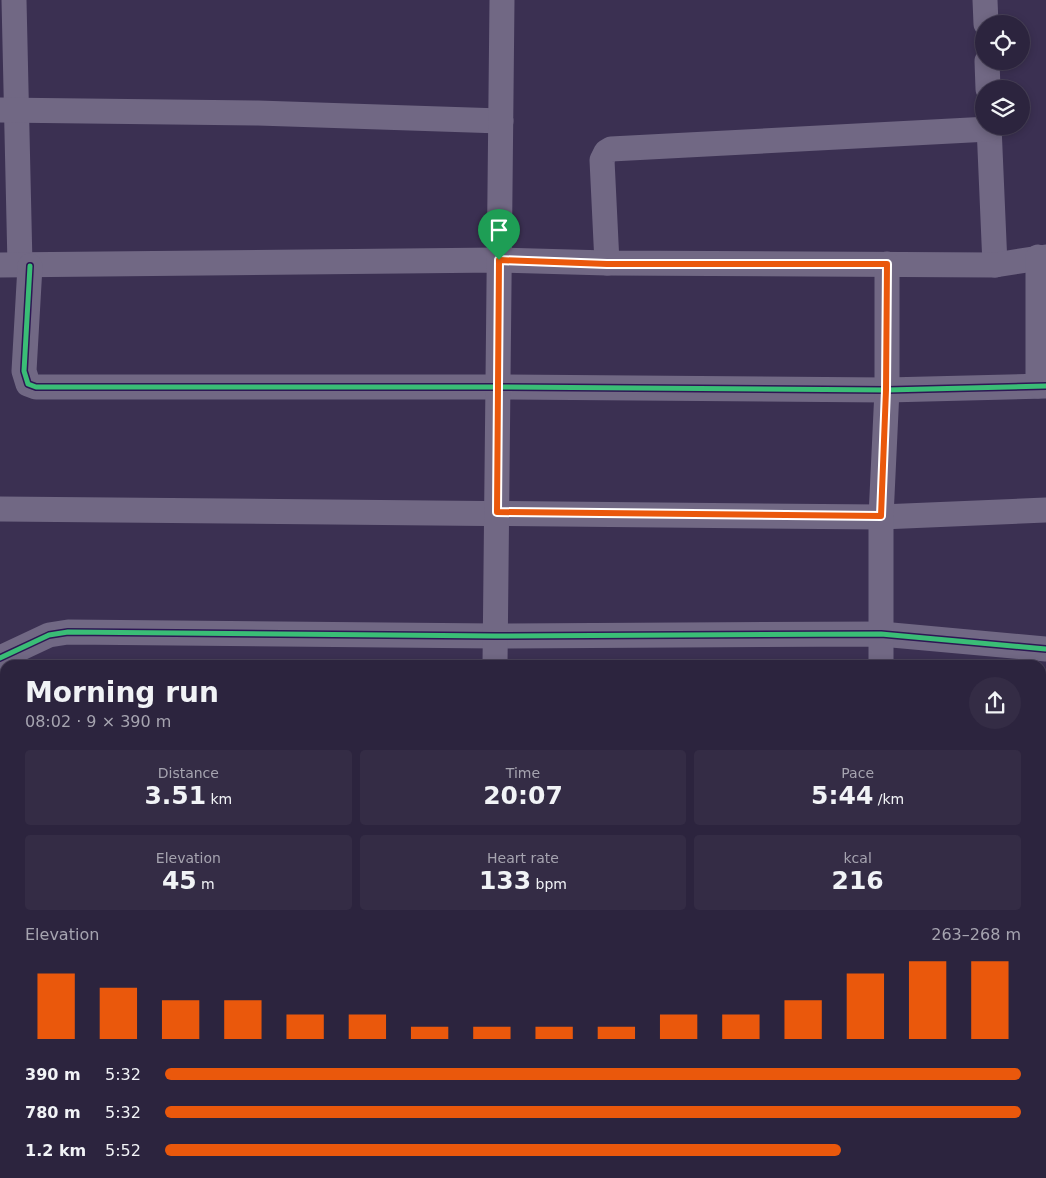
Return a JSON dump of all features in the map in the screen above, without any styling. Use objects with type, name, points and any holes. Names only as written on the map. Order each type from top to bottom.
[{"type":"street","points":[[14,0],[9,110],[17,266],[24,371],[26,381],[31,386],[886,390],[1042,386],[1042,257],[995,264],[607,264],[499,260],[17,266]]},
{"type":"street","points":[[494,660],[502,0]]},
{"type":"street","points":[[985,0],[986,15]]},
{"type":"street","points":[[9,110],[258,112],[501,121]]},
{"type":"street","points":[[607,264],[602,160],[606,152],[611,148],[975,129]]},
{"type":"street","points":[[989,135],[995,264]]},
{"type":"street","points":[[881,660],[881,516],[886,390],[887,264]]},
{"type":"street","points":[[0,509],[881,516],[1046,510]]},
{"type":"street","points":[[0,658],[49,635],[68,632],[495,636],[880,634],[1046,649]]},
{"type":"cycle path","points":[[30,266],[24,371],[28,384],[36,387],[498,387],[887,390],[1046,386]]},
{"type":"cycle path","points":[[0,658],[49,635],[68,632],[495,636],[881,634],[1046,649]]},
{"type":"route","points":[[499,260],[607,264],[887,264],[886,390],[881,516],[497,512],[499,260]]}]
